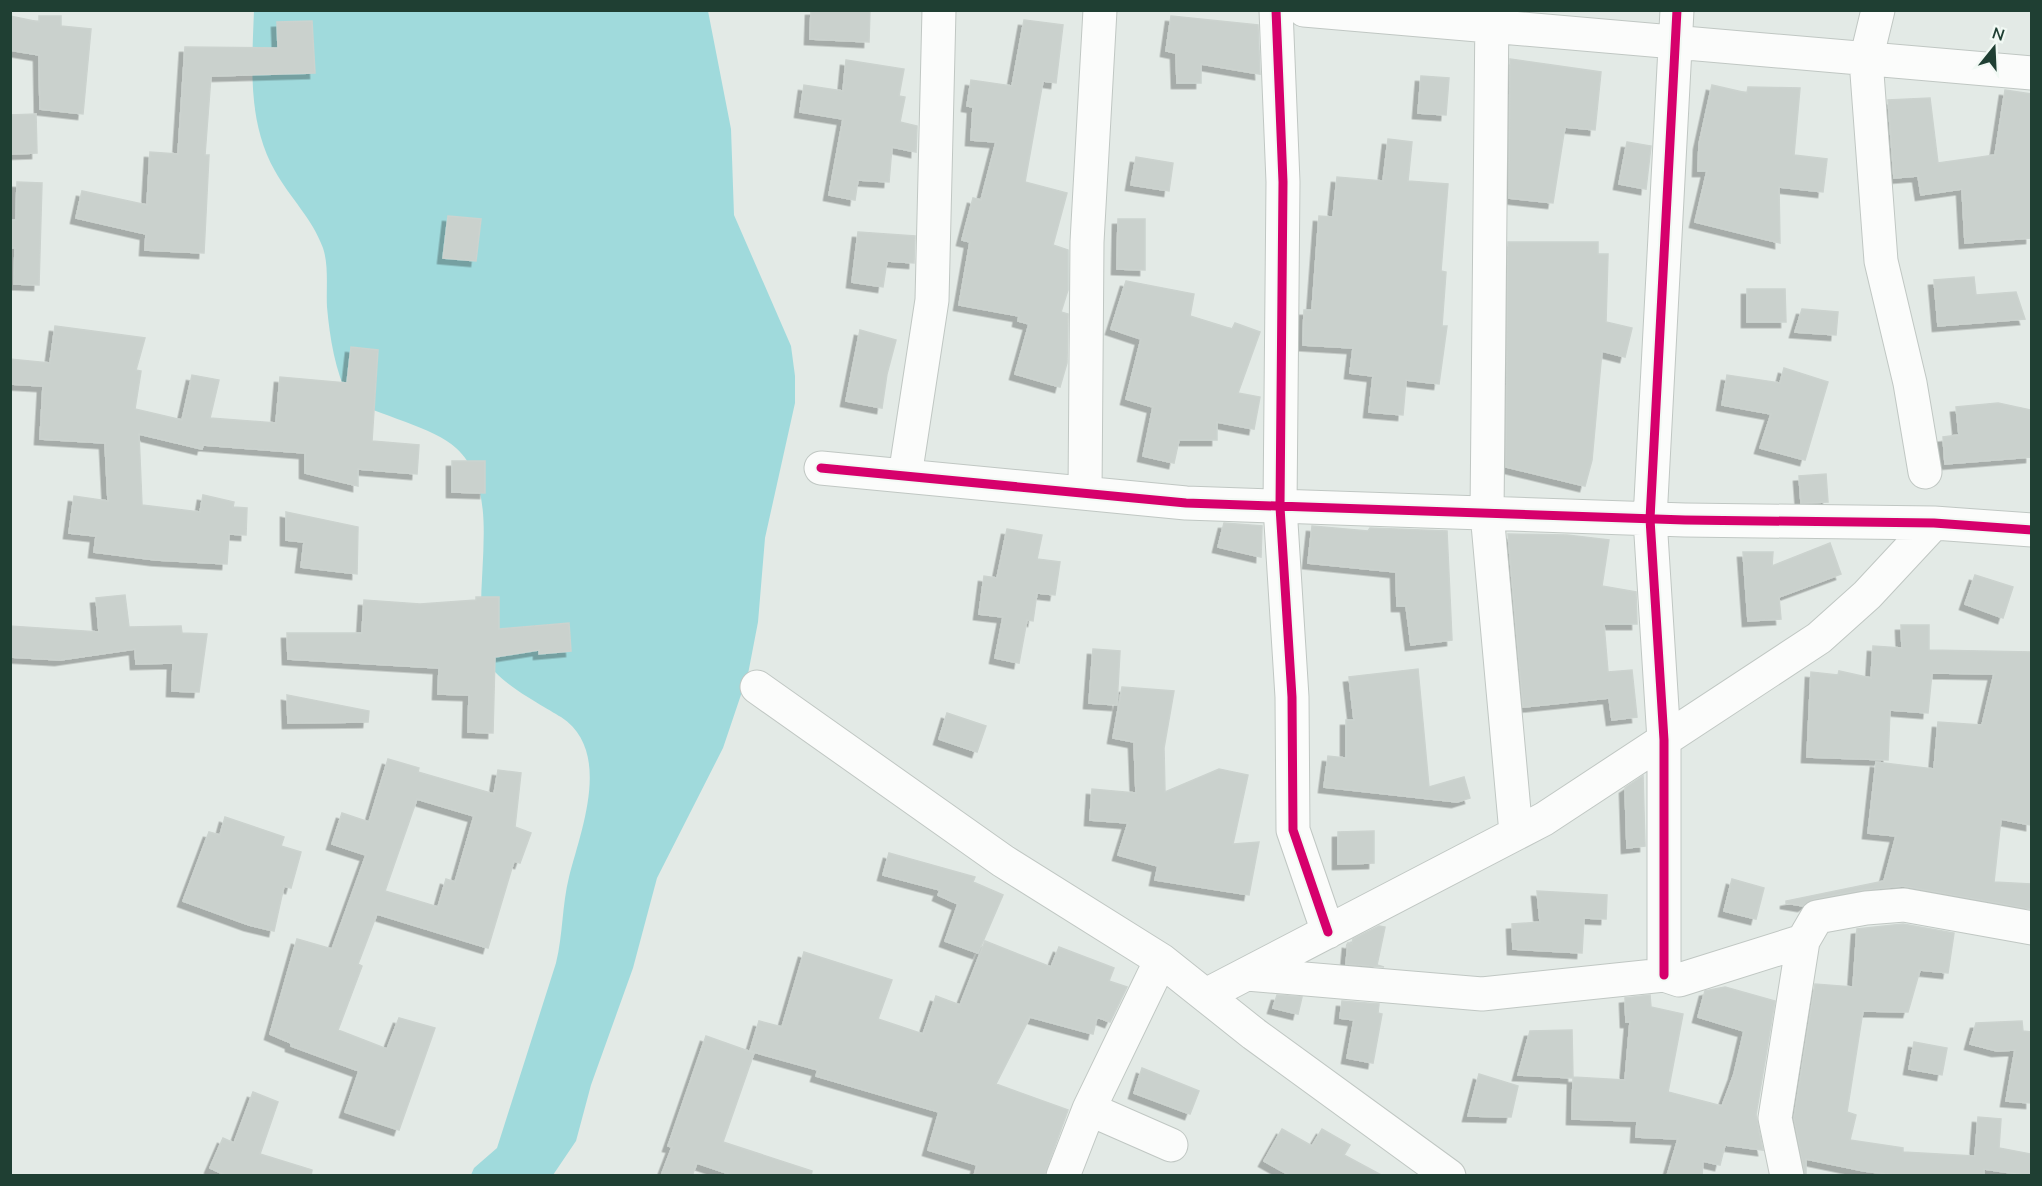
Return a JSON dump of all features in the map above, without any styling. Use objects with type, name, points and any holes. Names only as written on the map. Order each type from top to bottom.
[{"type":"street","points":[[906,476],[932,300],[939,10]]},
{"type":"street","points":[[1085,494],[1087,243],[1100,10]]},
{"type":"street","points":[[1276,10],[1283,182],[1280,507],[1292,697],[1293,830],[1328,932]]},
{"type":"street","points":[[1304,10],[1491,19],[1674,44],[2031,73]]},
{"type":"street","points":[[1664,975],[1664,740],[1650,519],[1677,10]]},
{"type":"street","points":[[1878,10],[1866,60],[1881,261],[1910,383],[1925,472]]},
{"type":"street","points":[[1491,19],[1487,513],[1516,833]]},
{"type":"street","points":[[821,468],[1186,503],[1650,519],[1934,523],[2031,530]]},
{"type":"street","points":[[1206,995],[1544,819],[1820,638],[1868,595],[1934,523]]},
{"type":"street","points":[[757,687],[1004,861],[1161,960],[1254,1034],[1449,1176]]},
{"type":"street","points":[[1787,1176],[1775,1118],[1803,941],[1817,917],[1866,908],[1904,905],[2031,928]]},
{"type":"street","points":[[1246,974],[1482,994],[1664,975],[1679,980],[1803,941]]},
{"type":"street","points":[[1063,1176],[1089,1109],[1161,960]]},
{"type":"street","points":[[1089,1109],[1171,1145]]},
{"type":"water","points":[[254,10],[708,11],[731,129],[734,215],[791,346],[795,376],[795,403],[765,538],[758,622],[748,674],[723,748],[657,878],[633,968],[591,1085],[576,1141],[553,1175],[471,1175],[474,1168],[497,1148],[556,963],[567,888],[589,792],[590,770],[586,750],[577,732],[561,717],[508,683],[491,667],[487,659],[482,633],[481,606],[483,519],[480,492],[471,468],[456,448],[447,441],[349,400],[340,377],[332,343],[323,248],[313,227],[275,171],[260,133],[253,93]]},
{"type":"building","points":[[811,10],[870,10],[869,42],[810,39]]},
{"type":"building","points":[[10,16],[39,22],[39,16],[61,16],[61,26],[91,29],[83,114],[40,109],[39,55],[10,50]]},
{"type":"building","points":[[1171,16],[1258,25],[1260,74],[1201,64],[1201,83],[1177,83],[1176,53],[1166,51]]},
{"type":"building","points":[[1024,20],[1063,25],[1056,83],[1043,81],[1025,182],[1067,193],[1053,245],[1068,250],[1068,290],[1061,312],[1068,314],[1067,363],[1060,387],[1015,374],[1029,324],[1018,321],[1019,316],[959,305],[970,242],[962,240],[973,198],[981,200],[996,142],[971,140],[973,107],[967,106],[971,80],[1012,86]]},
{"type":"building","points":[[312,21],[315,73],[211,76],[205,155],[209,155],[204,253],[145,250],[146,234],[76,218],[82,191],[147,205],[150,152],[178,154],[185,47],[278,48],[277,22]]},
{"type":"building","points":[[1510,59],[1601,72],[1595,130],[1565,127],[1553,203],[1509,198]]},
{"type":"building","points":[[846,60],[904,69],[899,96],[905,97],[900,122],[917,126],[916,152],[892,147],[889,182],[858,180],[855,200],[829,195],[843,119],[800,112],[804,85],[843,91]]},
{"type":"building","points":[[1421,76],[1449,78],[1446,115],[1418,113]]},
{"type":"building","points":[[1712,85],[1747,93],[1748,87],[1800,88],[1794,155],[1827,159],[1823,192],[1779,187],[1780,243],[1695,222],[1707,171],[1698,171],[1699,144]]},
{"type":"building","points":[[2005,90],[2031,94],[2031,238],[1965,243],[1962,189],[1921,195],[1918,176],[1894,178],[1888,100],[1930,98],[1938,163],[1995,155]]},
{"type":"building","points":[[36,114],[37,153],[10,154],[10,115]]},
{"type":"building","points":[[1388,139],[1412,142],[1408,181],[1448,184],[1441,271],[1446,272],[1442,326],[1447,326],[1439,384],[1406,380],[1403,415],[1369,412],[1373,376],[1350,373],[1353,348],[1303,345],[1304,310],[1312,310],[1319,216],[1333,217],[1337,177],[1383,181]]},
{"type":"building","points":[[1627,142],[1651,146],[1646,189],[1619,184]]},
{"type":"building","points":[[1136,157],[1173,163],[1169,191],[1131,185]]},
{"type":"building","points":[[17,182],[42,183],[39,285],[14,284],[15,248],[10,248],[10,220],[16,220]]},
{"type":"building","points":[[448,216],[481,219],[476,261],[443,258]]},
{"type":"building","points":[[1118,219],[1145,219],[1145,270],[1117,269]]},
{"type":"building","points":[[858,232],[915,236],[914,263],[887,261],[883,287],[852,282]]},
{"type":"building","points":[[1508,242],[1598,242],[1598,254],[1608,254],[1606,322],[1632,328],[1625,357],[1602,351],[1592,460],[1585,486],[1506,467]]},
{"type":"building","points":[[1974,277],[1976,295],[2016,292],[2025,319],[1938,326],[1934,280]]},
{"type":"building","points":[[1126,281],[1194,294],[1190,316],[1232,329],[1235,323],[1260,332],[1238,393],[1260,397],[1254,429],[1217,422],[1217,440],[1179,440],[1174,463],[1143,456],[1153,407],[1126,399],[1141,339],[1111,329]]},
{"type":"building","points":[[1747,289],[1785,289],[1786,322],[1747,322]]},
{"type":"building","points":[[1802,309],[1838,312],[1836,335],[1795,332]]},
{"type":"building","points":[[55,326],[145,338],[136,370],[141,371],[135,409],[182,420],[192,375],[219,380],[210,418],[276,423],[280,377],[347,383],[351,347],[378,350],[372,441],[419,445],[417,474],[358,469],[358,486],[305,473],[305,453],[203,445],[202,449],[139,434],[142,505],[200,512],[203,495],[234,502],[233,507],[247,508],[246,535],[229,534],[227,564],[156,560],[94,552],[96,536],[69,533],[74,496],[108,501],[105,443],[40,439],[43,386],[10,384],[10,359],[50,363]]},
{"type":"building","points":[[860,330],[896,340],[887,374],[882,408],[846,401]]},
{"type":"building","points":[[1784,368],[1828,382],[1805,460],[1760,448],[1771,414],[1722,405],[1727,375],[1780,383]]},
{"type":"building","points":[[1998,403],[2031,410],[2031,457],[1945,464],[1943,437],[1959,435],[1956,407]]},
{"type":"building","points":[[452,461],[485,461],[485,493],[452,492]]},
{"type":"building","points":[[1826,474],[1828,502],[1801,503],[1799,476]]},
{"type":"building","points":[[286,512],[358,527],[357,574],[301,567],[304,542],[286,540]]},
{"type":"building","points":[[1224,523],[1262,526],[1261,557],[1218,547]]},
{"type":"building","points":[[1312,526],[1368,531],[1370,528],[1447,531],[1452,640],[1411,645],[1406,606],[1397,606],[1396,572],[1308,563]]},
{"type":"building","points":[[1007,529],[1042,535],[1037,559],[1060,562],[1055,595],[1037,593],[1033,621],[1027,620],[1019,663],[995,658],[1003,617],[979,614],[984,576],[997,578]]},
{"type":"building","points":[[1508,534],[1567,535],[1609,540],[1602,586],[1636,592],[1637,624],[1604,624],[1608,672],[1632,670],[1637,717],[1612,720],[1609,698],[1523,707]]},
{"type":"building","points":[[1830,543],[1841,574],[1779,597],[1781,619],[1748,621],[1743,552],[1773,552],[1772,566]]},
{"type":"building","points":[[1975,575],[2013,587],[2003,618],[1965,604]]},
{"type":"building","points":[[125,595],[129,627],[181,626],[182,633],[207,634],[199,692],[172,691],[173,663],[136,664],[135,649],[60,660],[10,657],[10,626],[99,632],[96,598]]},
{"type":"building","points":[[476,597],[499,597],[499,629],[569,623],[571,651],[539,654],[539,650],[495,657],[493,733],[468,732],[469,695],[438,694],[439,668],[288,659],[287,633],[362,633],[364,600],[420,604],[476,600]]},
{"type":"building","points":[[1901,625],[1929,625],[1929,650],[2031,652],[2031,825],[2001,819],[1994,882],[2031,884],[2031,909],[1903,886],[1863,890],[1814,899],[1803,906],[1786,903],[1786,901],[1884,881],[1896,836],[1868,833],[1876,762],[1934,769],[1938,722],[1982,725],[1994,674],[1932,673],[1928,713],[1890,710],[1888,760],[1807,757],[1811,672],[1838,675],[1839,671],[1871,678],[1873,646],[1902,648]]},
{"type":"building","points":[[1093,649],[1120,651],[1117,705],[1089,703]]},
{"type":"building","points":[[1418,669],[1429,787],[1464,777],[1470,798],[1457,802],[1324,787],[1328,756],[1346,758],[1346,720],[1354,720],[1349,677]]},
{"type":"building","points":[[1122,687],[1174,691],[1164,748],[1165,792],[1219,769],[1248,775],[1233,844],[1259,842],[1249,895],[1155,880],[1158,866],[1118,855],[1128,823],[1090,820],[1092,789],[1136,793],[1134,742],[1113,738]]},
{"type":"building","points":[[287,695],[369,711],[368,722],[288,723]]},
{"type":"building","points":[[947,713],[986,726],[977,752],[939,739]]},
{"type":"building","points":[[388,759],[419,768],[418,772],[494,794],[498,770],[521,773],[515,827],[531,833],[520,863],[514,861],[488,948],[377,914],[358,964],[362,966],[338,1030],[387,1049],[399,1018],[435,1028],[399,1130],[345,1112],[359,1071],[291,1046],[291,1043],[270,1034],[297,939],[332,949],[366,855],[332,844],[342,813],[369,822]],"holes":[[[417,799],[474,816],[455,882],[446,879],[438,907],[385,891]]]},
{"type":"building","points":[[1643,776],[1645,846],[1627,848],[1625,788]]},
{"type":"building","points":[[225,817],[284,837],[281,846],[301,852],[291,888],[284,886],[274,931],[249,925],[183,901],[209,832],[220,835]]},
{"type":"building","points":[[1374,831],[1374,863],[1338,864],[1338,832]]},
{"type":"building","points":[[889,853],[975,877],[973,882],[1003,895],[978,953],[945,941],[958,904],[938,895],[940,890],[883,875]]},
{"type":"building","points":[[1732,879],[1764,888],[1756,919],[1724,911]]},
{"type":"building","points":[[1537,891],[1607,895],[1606,919],[1584,918],[1582,953],[1513,949],[1512,924],[1540,922]]},
{"type":"building","points":[[1903,924],[1954,933],[1948,973],[1920,970],[1908,1012],[1863,1011],[1847,1112],[1856,1115],[1850,1140],[1903,1148],[1903,1152],[1975,1156],[1978,1117],[2001,1119],[1999,1148],[2031,1154],[2031,1176],[1984,1169],[1984,1176],[1902,1176],[1806,1159],[1805,1176],[1794,1118],[1815,984],[1853,987],[1857,929]]},
{"type":"building","points":[[1379,926],[1385,927],[1377,965],[1384,967],[1346,964],[1348,943],[1352,944],[1353,939]]},
{"type":"building","points":[[985,941],[1051,967],[1059,947],[1114,968],[1109,981],[1127,987],[1110,1022],[1097,1017],[1093,1034],[1030,1017],[996,1084],[1068,1110],[1044,1176],[974,1176],[977,1165],[928,1150],[939,1112],[816,1076],[818,1070],[750,1051],[759,1021],[782,1027],[804,952],[892,980],[878,1019],[923,1034],[936,996],[960,1005]]},
{"type":"building","points":[[1725,987],[1775,1001],[1756,1115],[1763,1150],[1725,1145],[1720,1165],[1703,1161],[1702,1176],[1667,1176],[1678,1139],[1636,1137],[1637,1121],[1572,1119],[1573,1078],[1518,1075],[1530,1031],[1572,1030],[1573,1077],[1625,1080],[1630,1022],[1626,1022],[1625,998],[1650,995],[1651,1007],[1683,1014],[1668,1092],[1722,1106],[1734,1074],[1744,1031],[1698,1017],[1705,991]]},
{"type":"building","points":[[1277,995],[1302,997],[1298,1014],[1273,1008]]},
{"type":"building","points":[[1342,1001],[1379,1004],[1378,1013],[1382,1014],[1373,1063],[1347,1058],[1354,1020],[1340,1018]]},
{"type":"building","points":[[2022,1021],[2023,1031],[2031,1032],[2031,1103],[2006,1101],[2015,1050],[1997,1051],[1970,1044],[1976,1023]]},
{"type":"building","points":[[706,1036],[754,1053],[723,1142],[812,1171],[811,1176],[735,1176],[697,1163],[692,1176],[661,1176],[672,1147],[668,1146]]},
{"type":"building","points":[[1914,1042],[1947,1048],[1942,1075],[1909,1069]]},
{"type":"building","points":[[1142,1068],[1199,1091],[1190,1114],[1134,1093]]},
{"type":"building","points":[[1479,1074],[1518,1086],[1511,1117],[1468,1116]]},
{"type":"building","points":[[253,1092],[278,1102],[260,1154],[312,1170],[311,1176],[227,1176],[210,1168],[223,1138],[234,1143]]},
{"type":"building","points":[[1282,1129],[1312,1146],[1322,1129],[1350,1145],[1344,1155],[1383,1176],[1291,1176],[1264,1161]]},
{"type":"cycle path","points":[[1276,10],[1283,182],[1280,507],[1292,697],[1293,830],[1328,932]]},
{"type":"cycle path","points":[[1664,975],[1664,740],[1650,519],[1677,10]]},
{"type":"cycle path","points":[[821,468],[1186,503],[1685,520],[1934,523],[2032,530]]}]
